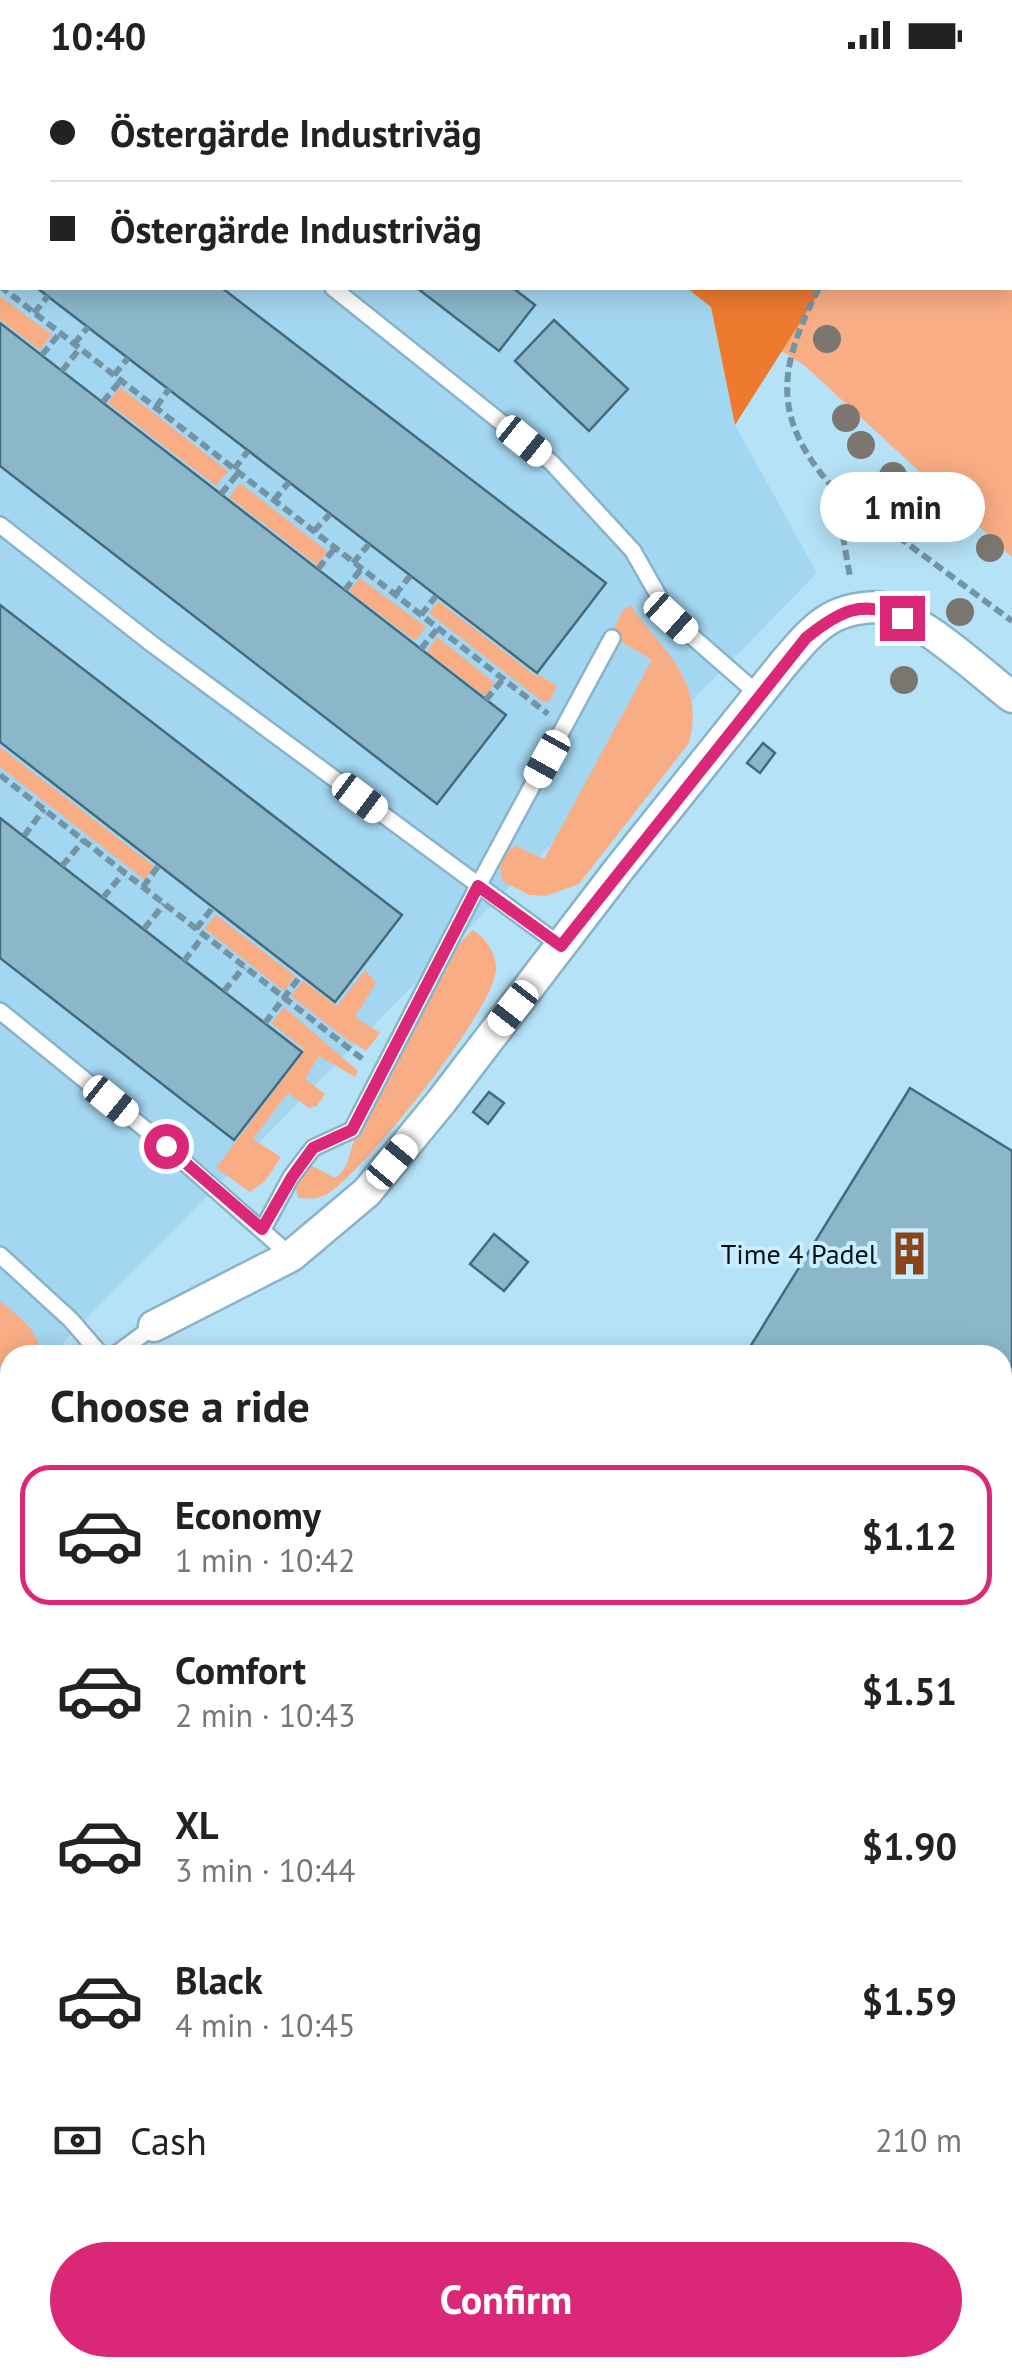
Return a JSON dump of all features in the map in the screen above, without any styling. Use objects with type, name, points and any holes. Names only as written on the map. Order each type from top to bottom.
[{"type":"street","points":[[154,1326],[291,1256],[366,1192],[442,1102],[759,695],[806,638],[830,618],[855,609],[882,608],[922,627],[1012,697]]},
{"type":"lane","points":[[336,290],[552,463],[633,551],[671,618],[759,695]]},
{"type":"lane","points":[[0,525],[152,644],[561,946]]},
{"type":"lane","points":[[262,1229],[313,1148],[352,1130],[612,638]]},
{"type":"lane","points":[[0,1011],[291,1256]]},
{"type":"lane","points":[[0,1255],[71,1320],[92,1345]]},
{"type":"lane","points":[[128,1345],[154,1326]]},
{"type":"path","points":[[4,290],[564,728]]},
{"type":"path","points":[[818,290],[796,339],[786,372],[785,392],[790,414],[818,472],[834,490],[1012,621]]},
{"type":"path","points":[[34,313],[48,296]]},
{"type":"path","points":[[62,371],[88,327]]},
{"type":"path","points":[[42,356],[60,333]]},
{"type":"path","points":[[102,402],[128,358]]},
{"type":"path","points":[[156,407],[169,390]]},
{"type":"path","points":[[221,494],[248,450]]},
{"type":"path","points":[[274,500],[289,482]]},
{"type":"path","points":[[834,490],[855,609]]},
{"type":"path","points":[[314,532],[330,514]]},
{"type":"path","points":[[353,563],[369,544]]},
{"type":"path","points":[[318,569],[335,548]]},
{"type":"path","points":[[345,590],[362,569]]},
{"type":"path","points":[[395,595],[410,576]]},
{"type":"path","points":[[421,616],[436,596]]},
{"type":"path","points":[[421,649],[438,628]]},
{"type":"path","points":[[486,700],[503,679]]},
{"type":"path","points":[[1,778],[381,1075]]},
{"type":"path","points":[[24,836],[44,809]]},
{"type":"path","points":[[62,866],[84,840]]},
{"type":"path","points":[[143,887],[159,866]]},
{"type":"path","points":[[103,898],[124,872]]},
{"type":"path","points":[[144,929],[164,904]]},
{"type":"path","points":[[196,929],[214,907]]},
{"type":"path","points":[[184,961],[204,936]]},
{"type":"path","points":[[224,991],[244,967]]},
{"type":"path","points":[[265,1023],[302,975]]},
{"type":"shaded area","points":[[0,290],[690,290],[711,307],[735,425],[817,573],[61,1345],[0,1345]]},
{"type":"shaded area","points":[[690,290],[1012,290],[1012,557],[804,365]]},
{"type":"shaded area","points":[[690,290],[821,290],[735,425],[711,307]]},
{"type":"shaded area","points":[[0,296],[52,335],[40,350],[0,320]]},
{"type":"shaded area","points":[[120,387],[228,471],[216,486],[108,403]]},
{"type":"shaded area","points":[[240,483],[328,552],[317,565],[229,497]]},
{"type":"shaded area","points":[[360,578],[426,627],[415,641],[349,591]]},
{"type":"shaded area","points":[[438,601],[536,676],[557,686],[549,702],[543,702],[429,613]]},
{"type":"shaded area","points":[[630,605],[686,683],[693,721],[689,743],[579,884],[546,896],[529,895],[502,881],[500,866],[504,852],[516,846],[544,859],[652,660],[620,641],[613,631],[622,611]]},
{"type":"shaded area","points":[[437,637],[495,683],[485,696],[427,652]]},
{"type":"shaded area","points":[[0,747],[154,866],[145,880],[0,767]]},
{"type":"shaded area","points":[[216,915],[295,976],[284,991],[204,928]]},
{"type":"shaded area","points":[[473,930],[489,946],[496,968],[491,988],[475,1017],[398,1122],[347,1178],[322,1196],[299,1198],[298,1180],[308,1164],[335,1178],[343,1170],[358,1131],[386,1085],[437,980]]},
{"type":"shaded area","points":[[365,970],[376,983],[355,1017],[380,1033],[366,1051],[291,996],[303,981],[337,1006]]},
{"type":"shaded area","points":[[284,1007],[358,1071],[355,1077],[319,1056],[305,1079],[325,1094],[317,1106],[309,1108],[288,1093],[253,1139],[281,1157],[265,1181],[250,1192],[216,1168],[305,1050],[271,1023]]},
{"type":"shaded area","points":[[0,1301],[27,1324],[39,1345],[0,1345]]},
{"type":"building","points":[[40,290],[225,290],[606,583],[537,673]]},
{"type":"building","points":[[420,290],[516,290],[535,305],[499,351]]},
{"type":"building","points":[[554,320],[628,389],[589,431],[515,361]]},
{"type":"building","points":[[0,323],[506,715],[437,804],[0,466]]},
{"type":"building","points":[[0,605],[402,915],[335,1002],[0,742]]},
{"type":"building","points":[[763,743],[775,753],[760,773],[747,763]]},
{"type":"building","points":[[0,818],[302,1052],[234,1140],[0,958]]},
{"type":"building","name":"Time 4 Padel","points":[[910,1088],[1012,1151],[1012,1345],[751,1345]]},
{"type":"building","points":[[489,1092],[504,1103],[488,1124],[473,1112]]},
{"type":"building","points":[[494,1234],[528,1262],[504,1291],[470,1264]]},
{"type":"place","name":"Time 4 Padel","points":[[910,1253]]},
{"type":"route","points":[[166,1146],[262,1229],[313,1148],[352,1130],[478,886],[561,946],[806,638],[830,618],[855,609],[882,608],[902,618]]}]
